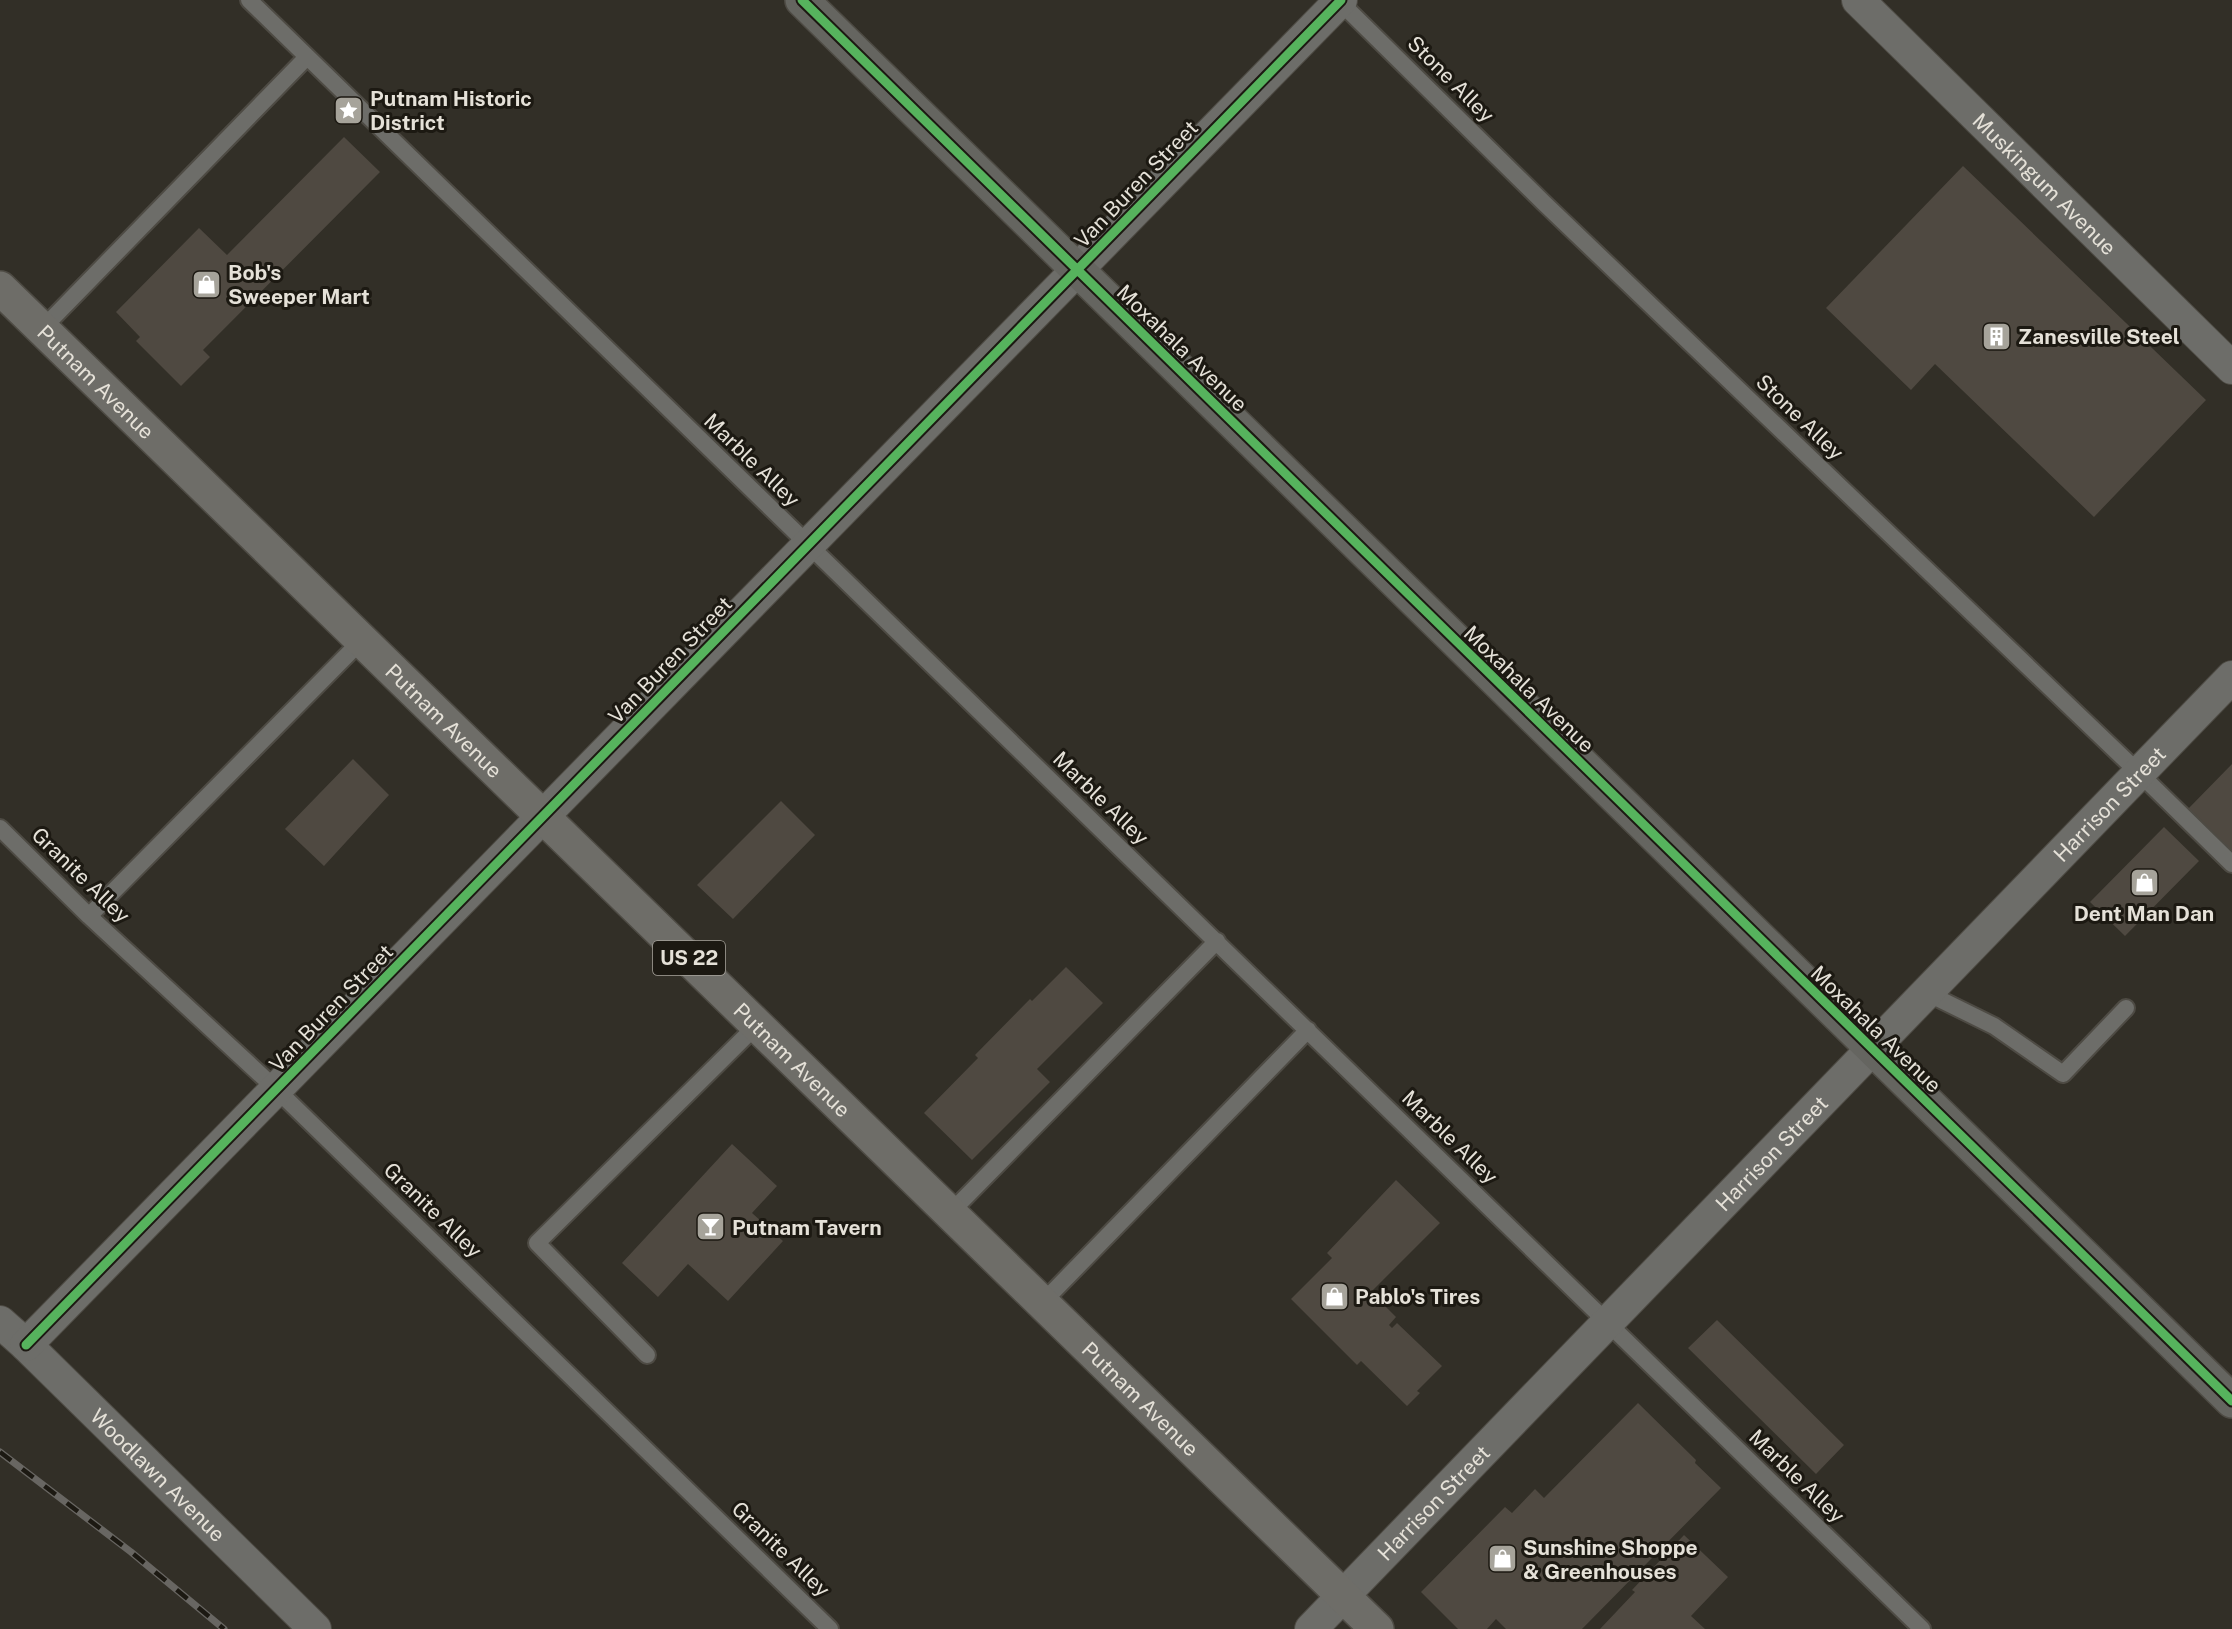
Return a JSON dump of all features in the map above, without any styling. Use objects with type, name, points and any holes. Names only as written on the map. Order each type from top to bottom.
[{"type":"main road","name":"Putnam Avenue","points":[[0,288],[1377,1629]]},
{"type":"street","name":"Moxahala Avenue","points":[[802,0],[1871,1050],[2232,1401]]},
{"type":"street","name":"Van Buren Street","points":[[26,1345],[1339,0]]},
{"type":"street","name":"Muskingum Avenue","points":[[1858,0],[2232,368]]},
{"type":"street","name":"Harrison Street","points":[[1311,1629],[2232,677]]},
{"type":"street","name":"Woodlawn Avenue","points":[[0,1322],[315,1629]]},
{"type":"lane","name":"Marble Alley","points":[[249,0],[1922,1629]]},
{"type":"lane","name":"Stone Alley","points":[[1339,0],[1544,203],[2232,864]]},
{"type":"lane","points":[[42,329],[307,57]]},
{"type":"lane","points":[[89,916],[362,640]]},
{"type":"lane","name":"Granite Alley","points":[[0,828],[89,916],[276,1089],[830,1629]]},
{"type":"lane","points":[[950,1213],[1217,941]]},
{"type":"lane","points":[[1927,993],[1994,1026],[2063,1074],[2126,1008]]},
{"type":"lane","points":[[647,1355],[537,1243],[757,1025]]},
{"type":"lane","points":[[1042,1303],[1308,1030]]},
{"type":"building","name":"Bob's Sweeper Mart","points":[[344,137],[380,172],[203,350],[210,357],[181,386],[136,341],[140,337],[116,312],[199,228],[227,255]]},
{"type":"building","name":"Zanesville Steel","points":[[1963,166],[2206,400],[2094,517],[1935,364],[1911,390],[1826,308]]},
{"type":"building","points":[[353,759],[389,795],[324,866],[285,829]]},
{"type":"building","points":[[2232,764],[2232,852],[2188,809]]},
{"type":"building","points":[[781,801],[815,835],[733,919],[697,885]]},
{"type":"building","name":"Dent Man Dan","points":[[2164,827],[2199,861],[2125,936],[2090,902]]},
{"type":"building","points":[[1066,967],[1103,1003],[1037,1069],[1050,1082],[972,1160],[924,1113],[978,1058],[975,1055],[1030,999],[1032,1001]]},
{"type":"building","name":"Putnam Tavern","points":[[732,1144],[777,1186],[752,1213],[783,1241],[728,1301],[688,1264],[658,1297],[622,1263]]},
{"type":"building","name":"Pablo's Tires","points":[[1396,1180],[1440,1223],[1371,1292],[1396,1317],[1389,1325],[1392,1328],[1397,1323],[1442,1366],[1417,1391],[1420,1393],[1407,1406],[1361,1361],[1357,1365],[1291,1299],[1332,1258],[1327,1253]]},
{"type":"building","points":[[1717,1320],[1844,1445],[1816,1474],[1688,1348]]},
{"type":"building","points":[[1638,1403],[1721,1488],[1582,1629],[1506,1629],[1496,1619],[1487,1629],[1458,1629],[1421,1592],[1505,1507],[1512,1513],[1535,1489],[1544,1498]]},
{"type":"building","points":[[1684,1535],[1728,1577],[1691,1616],[1705,1629],[1600,1629],[1635,1592],[1632,1590]]},
{"type":"railway","points":[[0,1452],[131,1552],[224,1629]]},
{"type":"cycle path","points":[[802,0],[2232,1401]]},
{"type":"cycle path","points":[[26,1345],[1341,0]]},
{"type":"place","name":"Putnam Historic District","points":[[349,110]]},
{"type":"place","name":"Bob's Sweeper Mart","points":[[207,284]]},
{"type":"place","name":"Zanesville Steel","points":[[1997,336]]},
{"type":"place","name":"Dent Man Dan","points":[[2144,882]]},
{"type":"place","name":"Putnam Tavern","points":[[711,1227]]},
{"type":"place","name":"Pablo's Tires","points":[[1334,1296]]},
{"type":"place","name":"Sunshine Shoppe & Greenhouses","points":[[1502,1559]]}]
